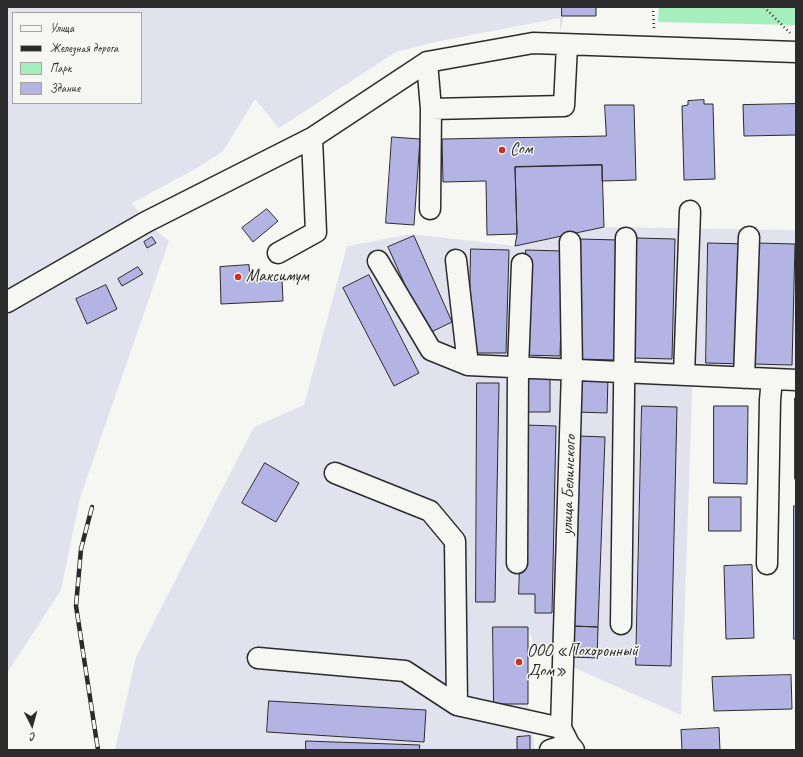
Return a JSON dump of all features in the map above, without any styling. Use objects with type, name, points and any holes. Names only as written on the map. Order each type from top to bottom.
[{"type":"street","points":[[7,302],[146,222],[312,138],[427,62],[533,43],[796,52]]},
{"type":"street","points":[[431,109],[564,106],[567,45]]},
{"type":"street","points":[[427,62],[431,109],[430,209]]},
{"type":"street","points":[[278,253],[316,232],[312,138]]},
{"type":"street","points":[[684,375],[690,211]]},
{"type":"street","points":[[744,378],[749,237]]},
{"type":"street","points":[[621,624],[626,238]]},
{"type":"street","name":"улица Белинского","points":[[568,741],[572,370],[570,242]]},
{"type":"street","points":[[456,260],[468,365]]},
{"type":"street","points":[[378,261],[431,350],[468,365],[796,380]]},
{"type":"street","points":[[516,564],[518,368],[522,264]]},
{"type":"street","points":[[766,564],[770,400],[772,379]]},
{"type":"street","points":[[335,473],[430,511],[455,541],[457,705]]},
{"type":"street","points":[[258,658],[405,671],[457,705],[568,741]]},
{"type":"street","points":[[550,750],[568,741]]},
{"type":"path","points":[[653,7],[654,29]]},
{"type":"path","points":[[764,7],[790,33]]},
{"type":"shaded area","points":[[7,7],[566,7],[560,33],[560,18],[435,42],[396,52],[279,128],[255,99],[223,151],[199,167],[132,203],[146,222],[169,241],[80,498],[61,590],[7,673]]},
{"type":"shaded area","points":[[604,227],[796,230],[796,369],[693,368],[681,715],[536,651],[528,627],[493,628],[494,704],[528,704],[535,750],[115,750],[136,657],[254,427],[304,405],[347,246],[412,234],[515,246]]},
{"type":"green space","points":[[659,7],[796,7],[796,25],[658,22]]},
{"type":"building","points":[[562,7],[596,7],[596,16],[562,16]]},
{"type":"building","points":[[704,100],[704,104],[713,104],[715,179],[684,180],[682,106],[688,105],[688,101]]},
{"type":"building","points":[[796,104],[796,135],[744,136],[743,105]]},
{"type":"building","points":[[605,105],[634,105],[636,180],[602,181],[602,165],[515,167],[517,234],[487,235],[486,181],[443,182],[442,139],[606,136]]},
{"type":"building","points":[[392,137],[420,139],[414,225],[386,223]]},
{"type":"building","points":[[602,165],[604,227],[515,246],[517,234],[515,167]]},
{"type":"building","points":[[267,209],[278,221],[253,242],[242,228]]},
{"type":"building","points":[[414,236],[452,322],[427,334],[388,247]]},
{"type":"building","points":[[152,237],[156,243],[147,248],[144,242]]},
{"type":"building","points":[[637,238],[675,239],[672,359],[634,358]]},
{"type":"building","points":[[579,239],[618,240],[615,360],[577,359]]},
{"type":"building","points":[[708,243],[747,244],[744,364],[706,363]]},
{"type":"building","points":[[757,243],[795,244],[792,365],[754,364]]},
{"type":"building","points":[[471,249],[509,250],[506,353],[469,353]]},
{"type":"building","points":[[526,250],[563,251],[560,356],[524,355]]},
{"type":"building","points":[[249,265],[250,280],[282,279],[283,301],[221,304],[220,267]]},
{"type":"building","points":[[138,267],[143,274],[122,286],[118,279]]},
{"type":"building","points":[[369,275],[419,373],[394,386],[343,288]]},
{"type":"building","points":[[106,285],[117,309],[87,324],[76,299]]},
{"type":"building","points":[[520,376],[550,377],[550,412],[519,412]]},
{"type":"building","points":[[577,377],[608,377],[607,413],[577,412]]},
{"type":"building","points":[[477,383],[499,383],[495,602],[476,602]]},
{"type":"building","points":[[796,398],[796,479],[795,479]]},
{"type":"building","points":[[642,406],[677,407],[671,666],[636,665]]},
{"type":"building","points":[[714,406],[748,406],[747,484],[714,483]]},
{"type":"building","points":[[525,425],[556,426],[552,613],[535,613],[535,594],[519,594]]},
{"type":"building","points":[[579,436],[605,437],[598,627],[572,626]]},
{"type":"building","points":[[265,463],[299,483],[276,522],[242,503]]},
{"type":"building","points":[[709,497],[741,497],[741,531],[709,531]]},
{"type":"building","points":[[794,506],[796,506],[796,639],[794,639]]},
{"type":"building","points":[[752,565],[754,638],[726,639],[724,566]]},
{"type":"building","points":[[572,626],[598,627],[597,658],[571,657]]},
{"type":"building","points":[[493,627],[528,627],[528,704],[494,704]]},
{"type":"building","points":[[791,675],[792,709],[714,711],[712,677]]},
{"type":"building","points":[[269,701],[426,710],[424,742],[267,732]]},
{"type":"building","points":[[719,728],[720,750],[682,750],[681,730]]},
{"type":"building","points":[[530,736],[530,750],[517,750],[517,737]]},
{"type":"building","points":[[306,741],[420,745],[419,750],[306,750]]},
{"type":"railway","points":[[92,507],[81,549],[76,606],[98,750]]},
{"type":"place","name":"Сом","points":[[502,150]]},
{"type":"place","name":"Максимум","points":[[238,277]]},
{"type":"place","name":"ООО «Похоронный Дом»","points":[[519,662]]}]
